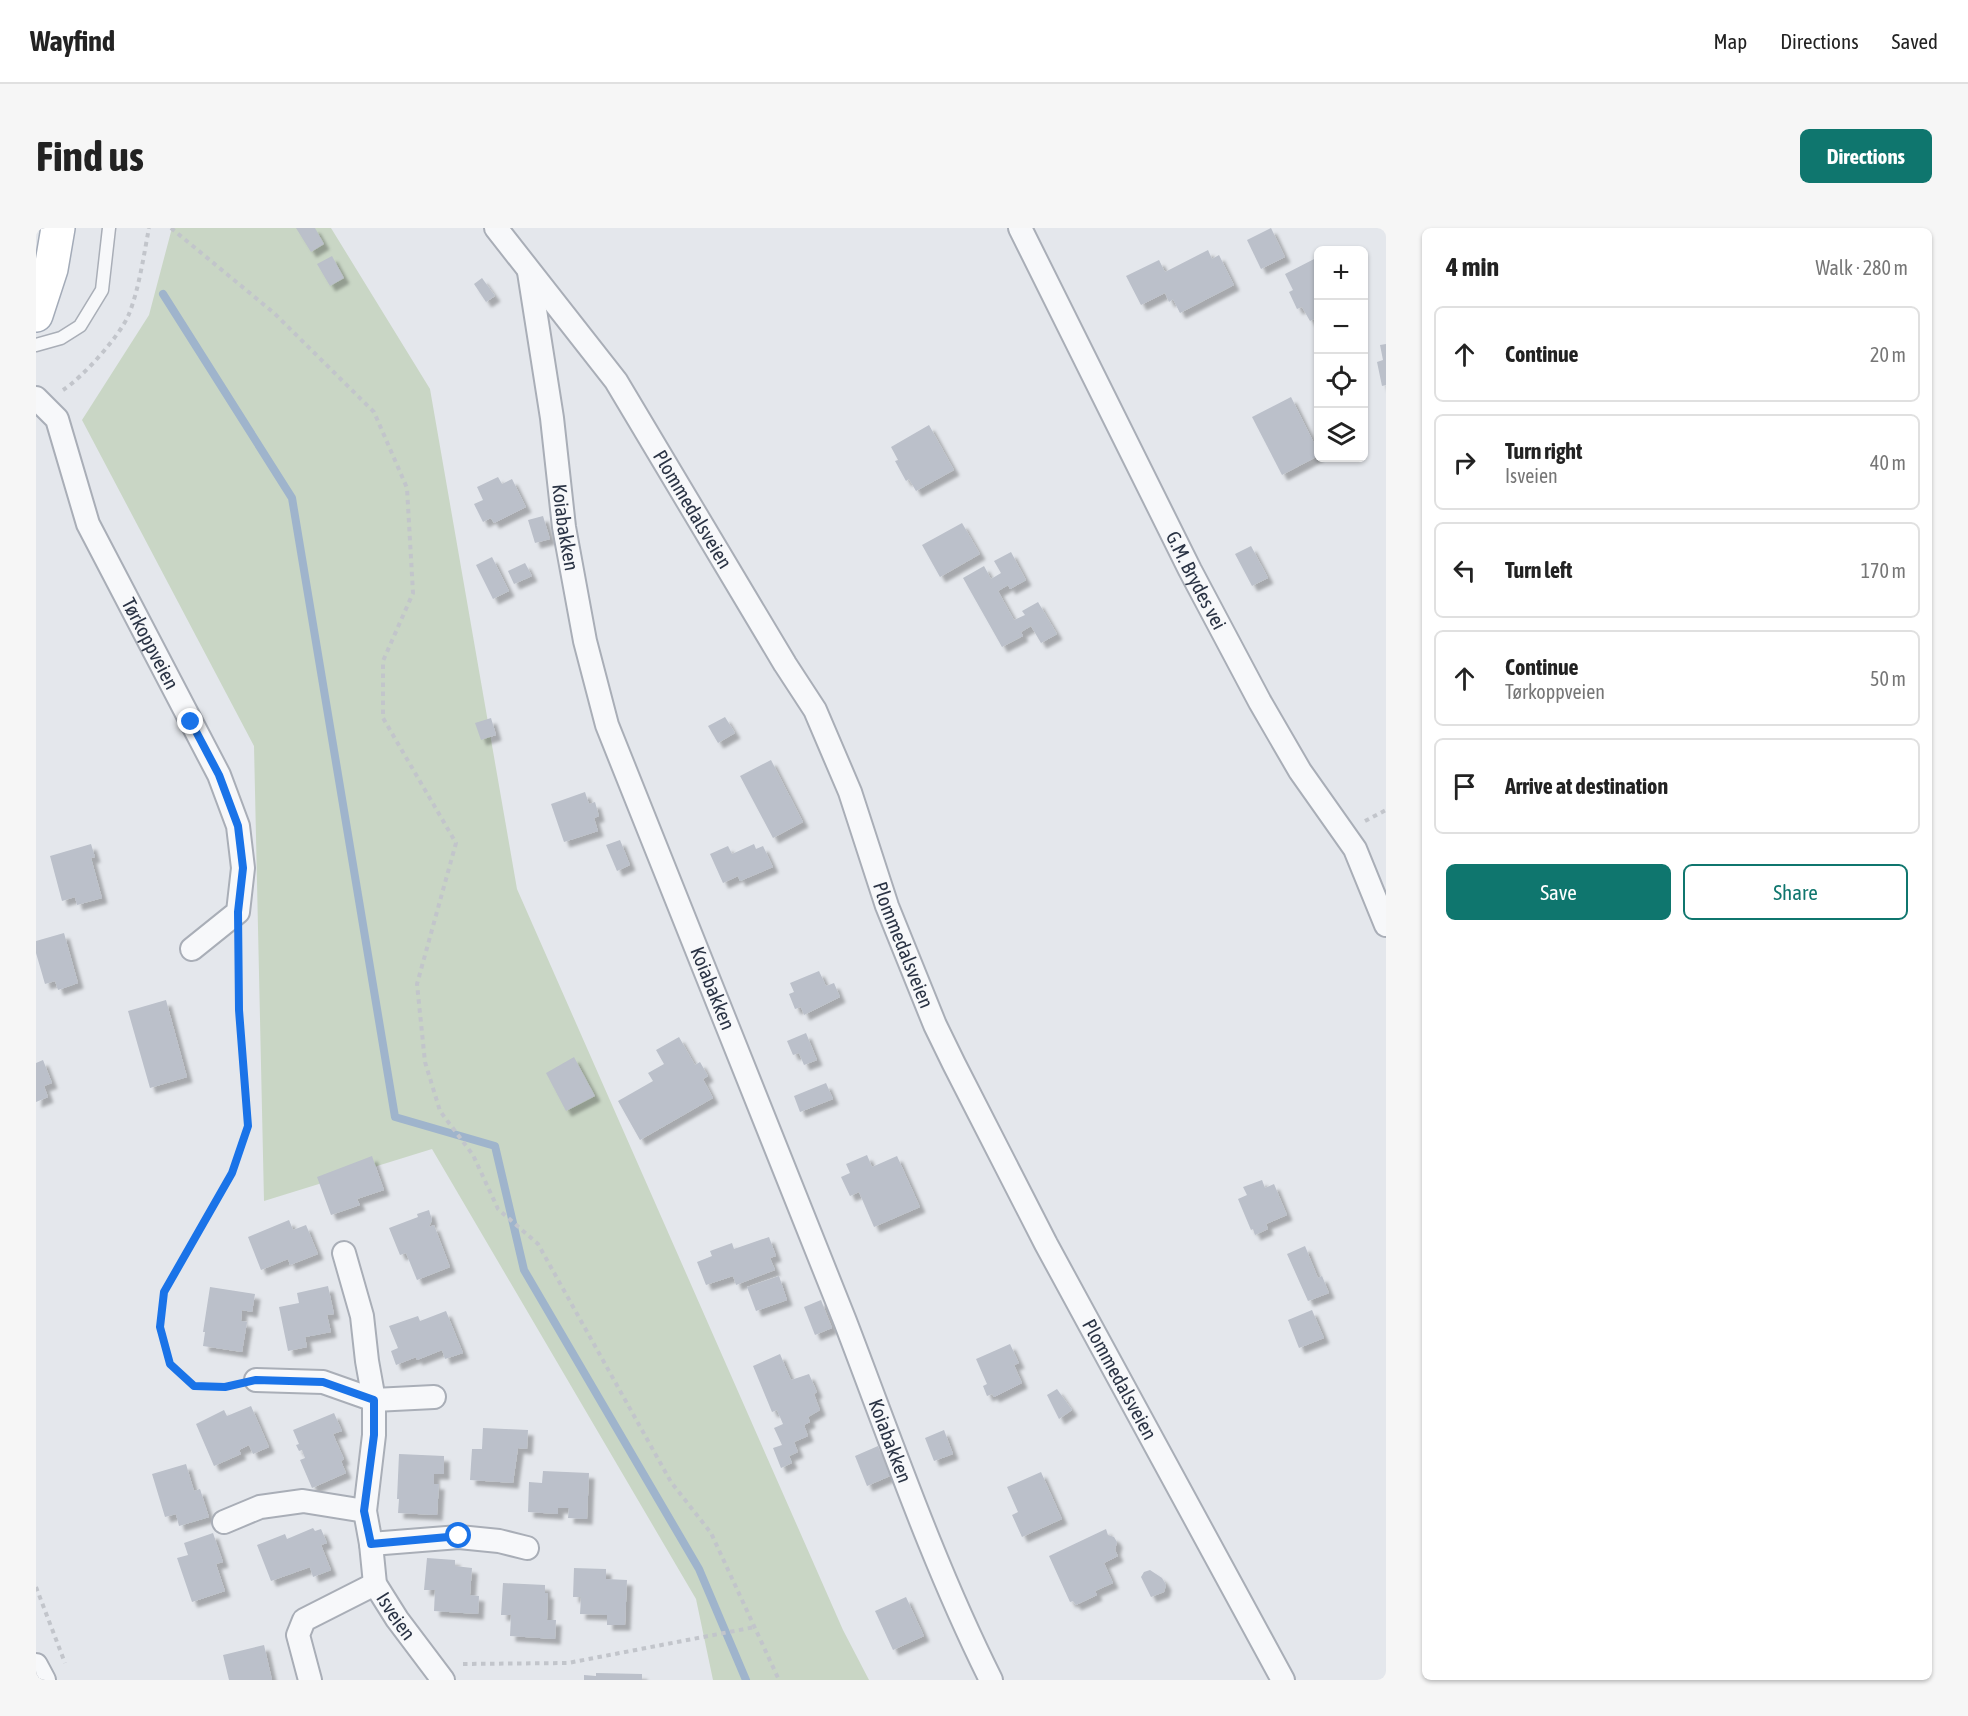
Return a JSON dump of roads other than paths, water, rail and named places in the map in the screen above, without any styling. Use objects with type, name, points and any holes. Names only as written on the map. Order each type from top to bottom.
[{"type":"main road","points":[[36,315],[51,269],[58,228]]},
{"type":"street","name":"Plommedalsveien","points":[[496,228],[615,381],[815,710],[850,792],[887,906],[935,1024],[954,1064],[1046,1244],[1283,1680]]},
{"type":"street","name":"G.M. Brydes vei","points":[[1020,228],[1190,570],[1260,702],[1300,771],[1355,849],[1386,925]]},
{"type":"street","name":"Koiabakken","points":[[529,271],[552,418],[564,527],[585,641],[607,725],[836,1298],[923,1523],[975,1648],[991,1680]]},
{"type":"street","name":"Tørkoppveien","points":[[38,400],[57,419],[88,524],[219,775],[238,826],[243,868],[238,912],[192,949]]},
{"type":"street","name":"Isveien","points":[[344,1252],[362,1316],[374,1400],[374,1435],[364,1511],[371,1544],[375,1584],[397,1619],[437,1672]]},
{"type":"street","points":[[256,1380],[323,1382],[374,1400],[434,1397]]},
{"type":"street","points":[[224,1522],[260,1507],[303,1501],[364,1511]]},
{"type":"street","points":[[371,1544],[459,1536],[499,1541],[527,1548]]},
{"type":"street","points":[[310,1680],[298,1635],[304,1620],[375,1584]]},
{"type":"street","points":[[36,1665],[44,1680]]},
{"type":"lane","points":[[36,345],[61,338],[80,326],[102,290],[109,228]]},
{"type":"waterway","points":[[163,294],[292,498],[395,1117],[495,1146],[524,1270],[699,1569],[746,1680]]}]
